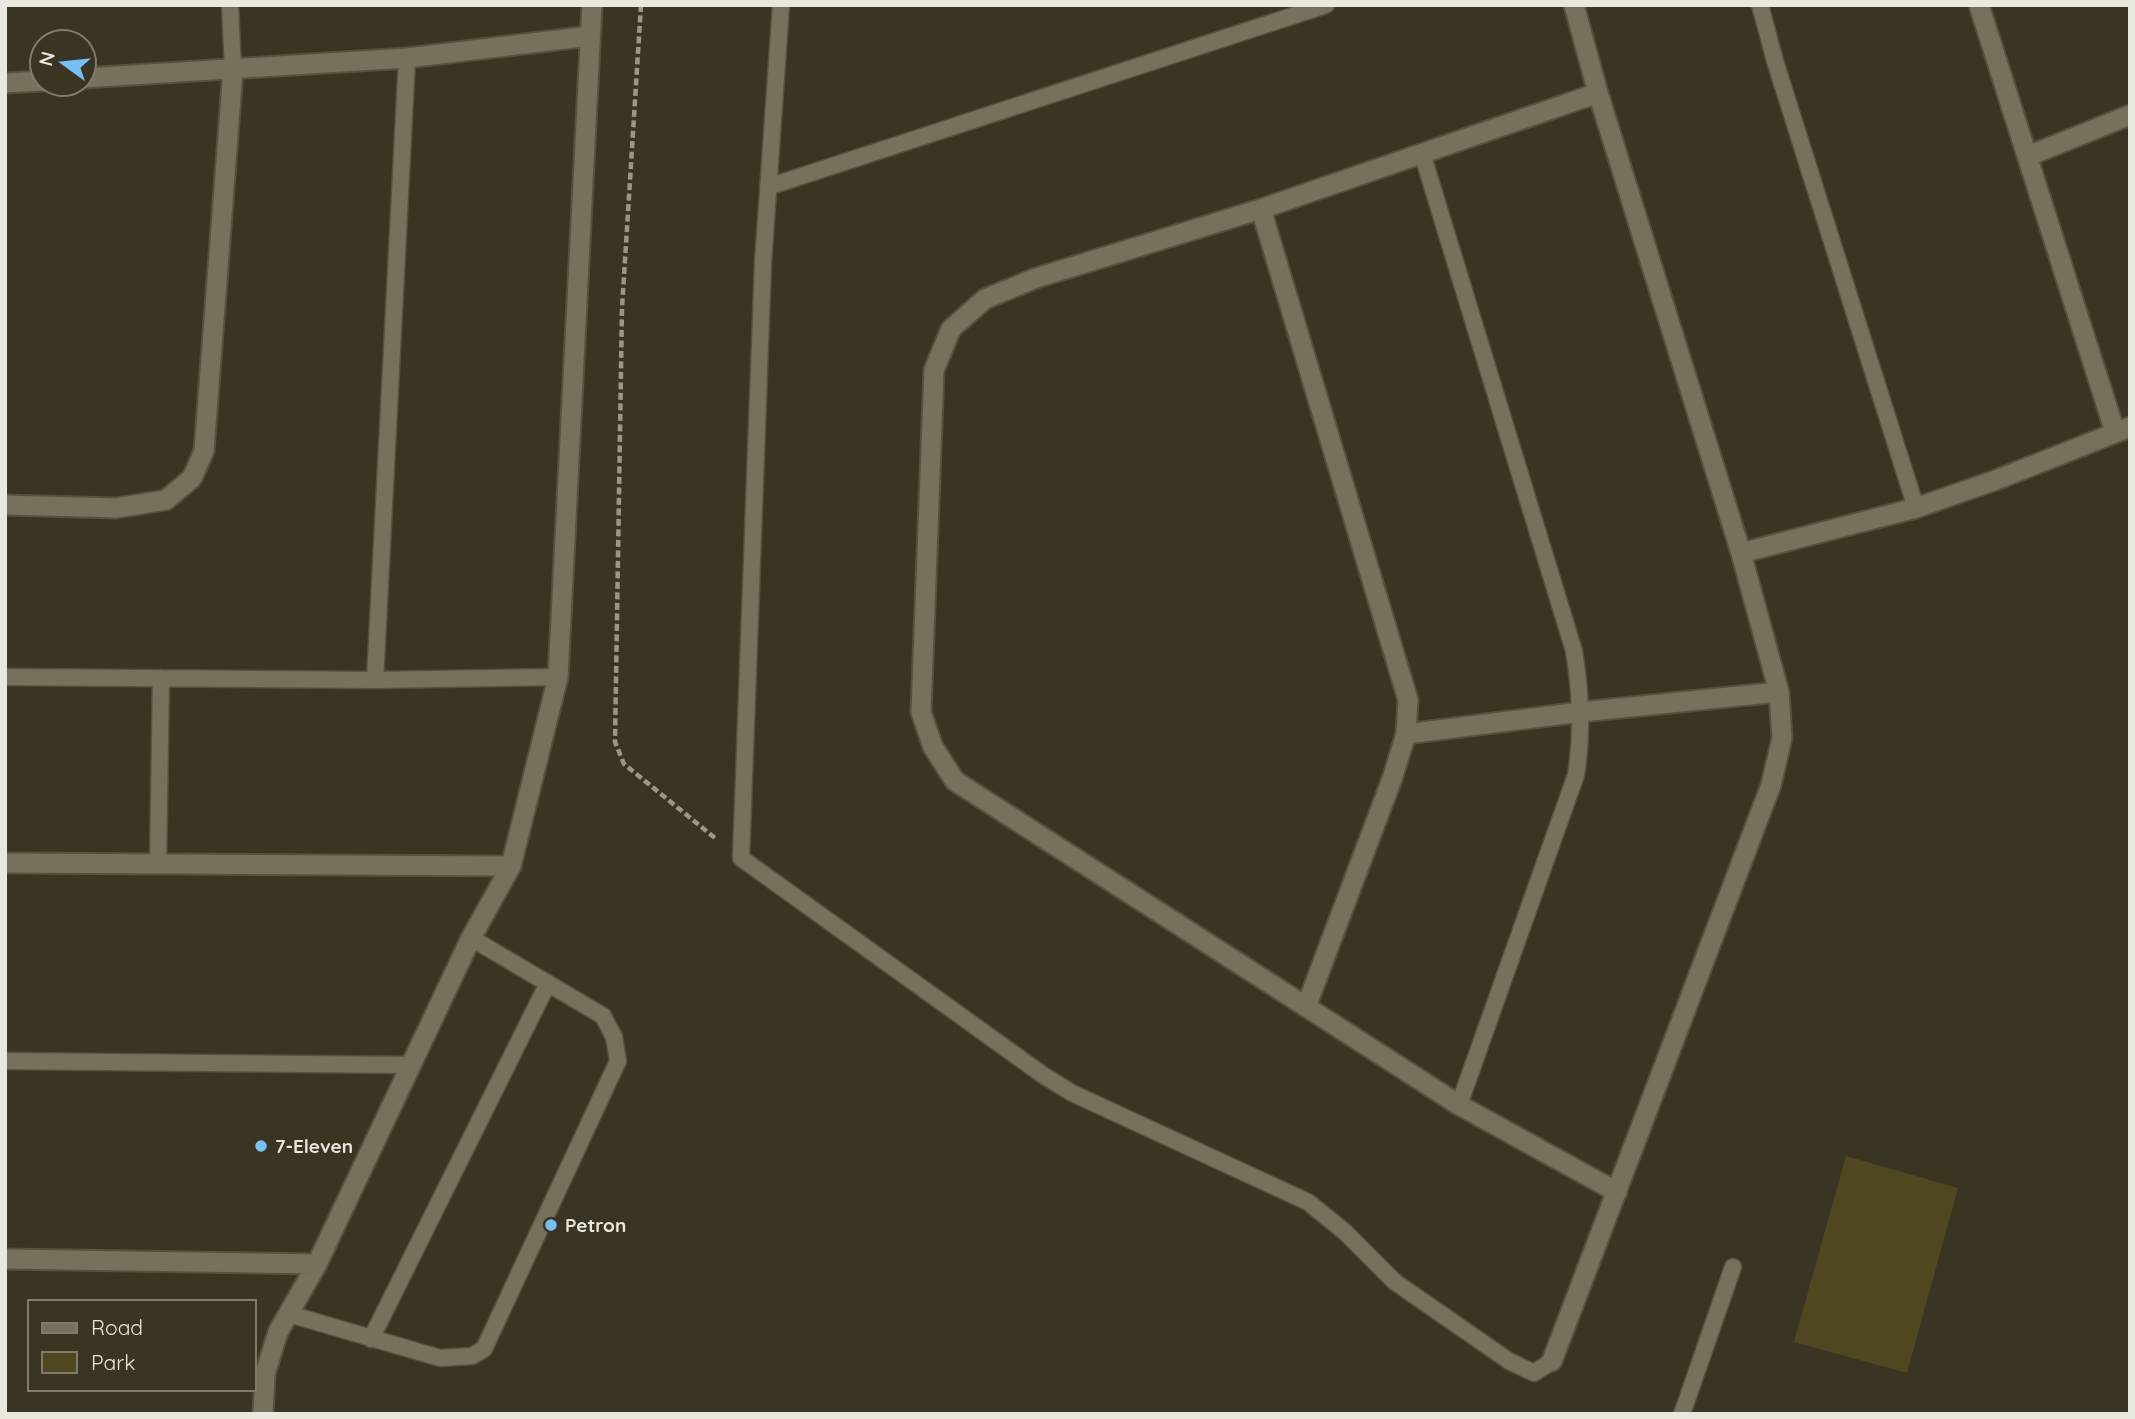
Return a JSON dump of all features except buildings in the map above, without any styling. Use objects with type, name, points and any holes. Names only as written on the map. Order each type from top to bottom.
[{"type":"street","points":[[263,1414],[265,1374],[278,1332],[317,1264],[471,937],[511,866],[558,677],[592,5]]},
{"type":"street","points":[[1552,1361],[1771,785],[1783,738],[1779,692],[1741,553],[1598,93],[1574,5]]},
{"type":"street","points":[[1741,553],[1916,508],[1996,480],[2122,429],[1979,5]]},
{"type":"street","points":[[98,77],[407,58],[590,36]]},
{"type":"street","points":[[5,505],[116,508],[166,500],[192,478],[205,452],[233,70]]},
{"type":"street","points":[[5,83],[28,82]]},
{"type":"street","points":[[1598,93],[1261,209],[1037,278],[985,299],[951,329],[934,370],[921,712],[933,747],[955,781],[1458,1105],[1617,1192]]},
{"type":"street","points":[[2028,156],[2130,115]]},
{"type":"street","points":[[1261,209],[1408,700],[1406,734],[1392,779],[1306,1007]]},
{"type":"street","points":[[1406,734],[1581,712],[1779,692]]},
{"type":"street","points":[[5,863],[511,866]]},
{"type":"street","points":[[5,1259],[317,1264]]},
{"type":"lane","points":[[230,5],[233,70]]},
{"type":"lane","points":[[781,5],[763,263],[741,858],[1042,1075],[1072,1093],[1308,1202],[1345,1231],[1395,1282],[1509,1361],[1534,1373],[1552,1361]]},
{"type":"lane","points":[[768,187],[1326,5]]},
{"type":"lane","points":[[1760,5],[1775,61],[1916,508]]},
{"type":"lane","points":[[375,680],[407,58]]},
{"type":"lane","points":[[1422,153],[1574,651],[1581,712],[1581,742],[1576,775],[1458,1105]]},
{"type":"lane","points":[[5,677],[375,680],[558,677]]},
{"type":"lane","points":[[158,864],[160,678]]},
{"type":"lane","points":[[289,1314],[440,1358],[471,1356],[484,1349],[618,1061],[614,1037],[603,1016],[471,937]]},
{"type":"lane","points":[[371,1339],[548,983]]},
{"type":"lane","points":[[5,1061],[410,1065]]},
{"type":"lane","points":[[1682,1414],[1733,1267]]},
{"type":"path","points":[[641,5],[622,308],[615,742],[624,764],[741,858]]},
{"type":"green space","points":[[1846,1156],[1958,1188],[1907,1373],[1794,1342]]},
{"type":"place","name":"7-Eleven","points":[[261,1146]]},
{"type":"place","name":"Petron","points":[[551,1225]]}]
